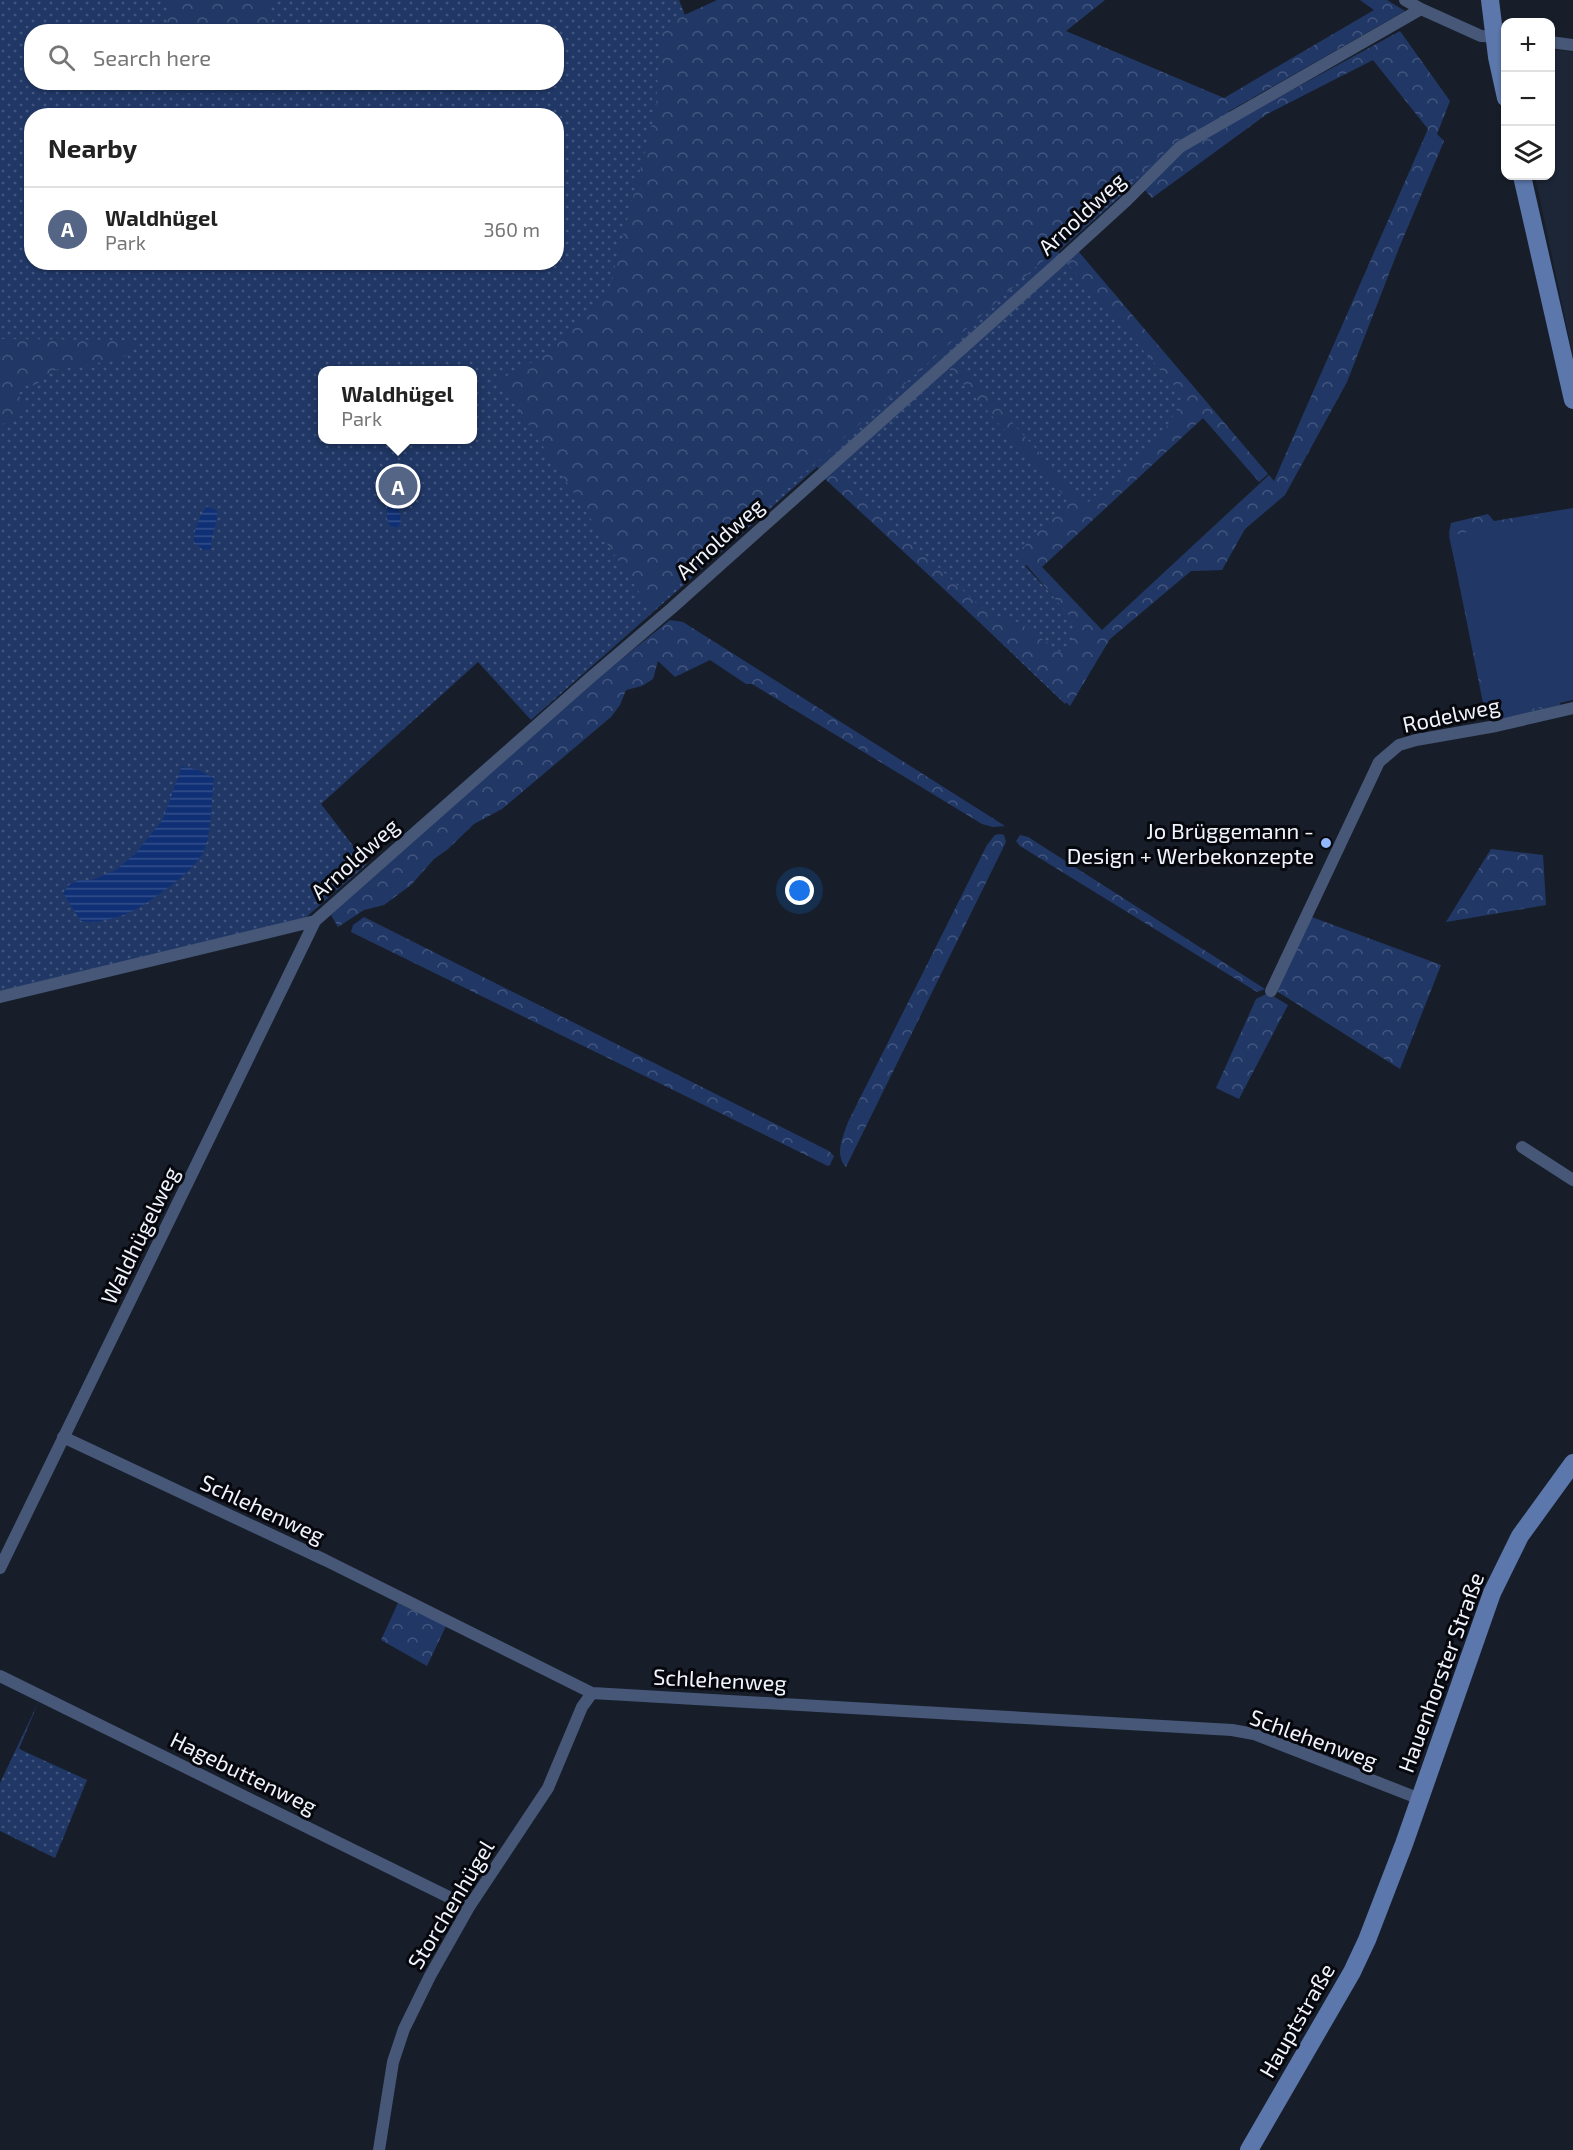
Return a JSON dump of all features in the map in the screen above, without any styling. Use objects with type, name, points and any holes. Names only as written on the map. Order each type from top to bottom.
[{"type":"street","points":[[1405,0],[1421,9],[1493,36]]},
{"type":"street","points":[[1490,0],[1493,36],[1501,74]]},
{"type":"street","name":"Arnoldweg","points":[[0,997],[315,921],[672,608],[1049,271],[1127,200],[1180,147],[1421,9]]},
{"type":"street","points":[[1555,43],[1573,45]]},
{"type":"street","points":[[1523,180],[1573,400]]},
{"type":"street","name":"Rodelweg","points":[[1271,992],[1379,762],[1399,745],[1416,740],[1496,726],[1573,708]]},
{"type":"street","name":"Waldhügelweg","points":[[0,1568],[315,921]]},
{"type":"street","points":[[1522,1147],[1573,1180]]},
{"type":"street","name":"Schlehenweg","points":[[63,1437],[324,1560],[592,1693],[1232,1730],[1254,1734],[1420,1799]]},
{"type":"street","name":"Hauenhorster Straße","points":[[1380,1912],[1492,1593],[1520,1536],[1573,1463]]},
{"type":"street","name":"Hagebuttenweg","points":[[0,1676],[470,1907]]},
{"type":"street","name":"Storchenhügel","points":[[379,2150],[393,2062],[404,2029],[430,1976],[470,1907],[548,1788],[582,1707],[592,1693]]},
{"type":"street","name":"Hauptstraße","points":[[1249,2150],[1352,1972],[1380,1912]]},
{"type":"shaded area","points":[[1555,50],[1573,52],[1573,356],[1536,180],[1555,180]]},
{"type":"shaded area","points":[[391,503],[396,504],[399,510],[401,522],[397,528],[389,525],[387,518],[387,506]]},
{"type":"shaded area","points":[[207,506],[217,511],[217,516],[211,549],[203,550],[194,542],[194,538],[198,523]]},
{"type":"shaded area","points":[[182,766],[198,770],[214,778],[209,835],[199,859],[169,887],[134,910],[104,921],[81,921],[63,893],[69,885],[79,880],[92,880],[116,870],[136,853],[163,819]]},
{"type":"green space","points":[[0,0],[679,0],[691,30],[1184,103],[1234,113],[1175,147],[1058,252],[1198,412],[1077,517],[1025,566],[1100,647],[1065,704],[817,467],[531,720],[478,662],[321,804],[367,864],[304,919],[0,991]]},
{"type":"green space","points":[[167,0],[275,0],[268,9],[269,24],[167,24]]},
{"type":"green space","points":[[717,0],[1105,0],[1066,31],[1224,98],[1374,10],[1360,0],[1387,0],[1405,11],[1177,141],[651,610],[499,380],[545,355],[607,297],[656,109],[660,34],[678,18]]},
{"type":"green space","points":[[1400,31],[1450,101],[1437,134],[1444,141],[1347,382],[1285,495],[1245,529],[1222,570],[1191,571],[1110,639],[1070,706],[824,478],[833,468],[990,616],[1018,622],[1063,654],[1079,627],[1017,554],[1068,500],[946,365],[954,359],[1086,504],[1159,440],[1184,397],[1065,261],[1078,251],[1268,474],[1259,482],[1203,418],[1042,567],[1102,630],[1269,475],[1274,481],[1428,129],[1373,60],[1267,114],[1152,198],[1144,189],[1182,150]]},
{"type":"green space","points":[[168,90],[276,90],[276,93],[168,93]]},
{"type":"green space","points":[[0,339],[128,340],[134,342],[129,352],[120,359],[60,368],[47,375],[37,385],[19,386],[14,392],[23,400],[25,412],[0,425]]},
{"type":"green space","points":[[1573,508],[1560,705],[1493,721],[1486,718],[1449,533],[1451,523],[1488,514],[1494,521]]},
{"type":"green space","points":[[1573,510],[1573,700],[1489,718],[1449,536]]},
{"type":"green space","points":[[670,620],[683,622],[1005,826],[993,827],[982,824],[752,684],[746,684],[710,660],[675,677],[658,661],[653,679],[642,686],[626,690],[620,705],[611,717],[502,809],[474,824],[434,859],[411,885],[384,905],[364,910],[338,927],[331,915],[337,909],[609,669]]},
{"type":"green space","points":[[995,835],[1004,835],[1006,842],[846,1167],[842,1162],[840,1151],[848,1122],[987,845]]},
{"type":"green space","points":[[1020,835],[1028,837],[1265,989],[1257,992],[1020,846],[1016,841]]},
{"type":"green space","points":[[1491,849],[1543,855],[1546,905],[1446,922]]},
{"type":"green space","points":[[1309,916],[1441,965],[1400,1069],[1278,992],[1275,986]]},
{"type":"green space","points":[[364,917],[829,1151],[834,1156],[830,1165],[351,932],[353,925]]},
{"type":"green space","points":[[1268,993],[1288,1005],[1239,1099],[1216,1088],[1256,999]]},
{"type":"green space","points":[[398,1603],[446,1626],[427,1666],[381,1640]]},
{"type":"green space","points":[[38,1703],[19,1749],[87,1780],[55,1858],[0,1831],[0,1783]]},
{"type":"place","name":"Waldhügel","points":[[398,486]]},
{"type":"place","name":"Jo Brüggemann - Design + Werbekonzepte","points":[[1326,843]]}]
